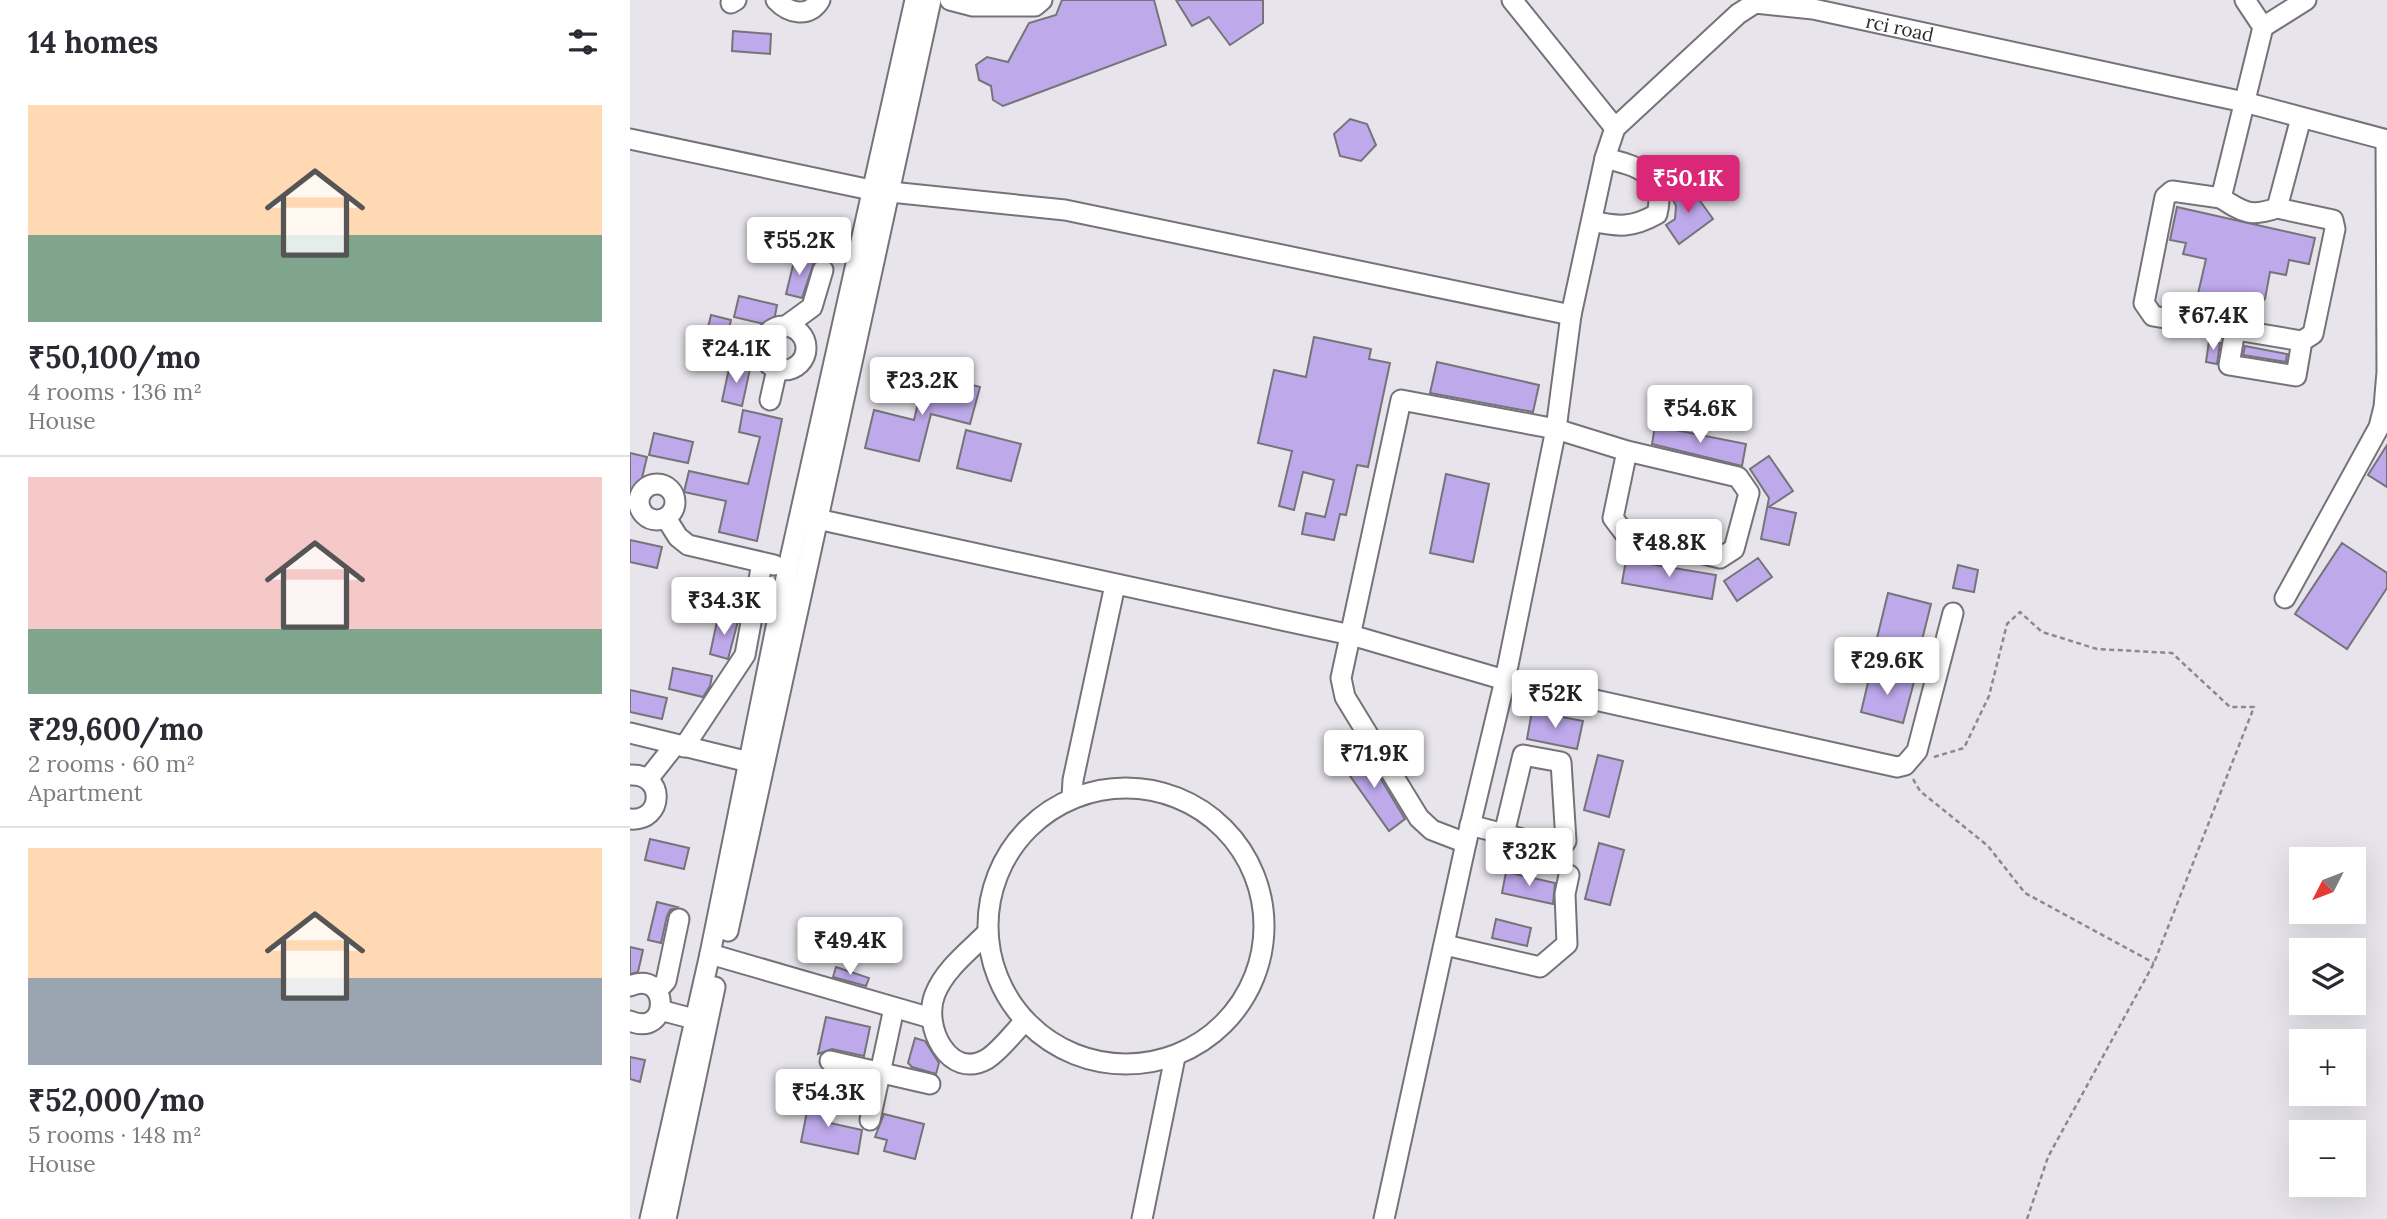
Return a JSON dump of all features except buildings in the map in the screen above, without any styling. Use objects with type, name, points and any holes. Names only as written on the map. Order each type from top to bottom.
[{"type":"street","points":[[776,0],[795,12],[806,12],[813,9],[820,0]]},
{"type":"street","points":[[650,1219],[694,1019],[716,955],[880,191],[915,0]]},
{"type":"street","points":[[666,1219],[749,762],[788,568],[808,520],[834,362],[931,0]]},
{"type":"street","points":[[950,0],[973,6],[1035,6],[1042,0]]},
{"type":"street","points":[[1384,1219],[1468,834],[1505,680],[1556,429],[1571,315],[1605,159],[1615,128],[1512,0]]},
{"type":"street","points":[[2245,0],[2263,27]]},
{"type":"street","points":[[2221,198],[2263,27],[2306,0]]},
{"type":"street","name":"rci road","points":[[1615,128],[1738,14],[1755,3],[1814,9],[2244,102],[2386,140]]},
{"type":"street","points":[[2277,208],[2301,118]]},
{"type":"street","points":[[630,139],[880,191],[1065,211],[1571,315]]},
{"type":"street","points":[[2285,598],[2379,428],[2384,407],[2387,372],[2386,140]]},
{"type":"street","points":[[1592,221],[1619,227],[1642,223],[1657,214],[1661,199],[1653,180],[1634,165],[1605,159]]},
{"type":"street","points":[[2172,191],[2221,198],[2239,210],[2259,214],[2277,208],[2333,220],[2335,229],[2313,334],[2302,341],[2153,316],[2144,303],[2165,197],[2172,191]]},
{"type":"street","points":[[786,326],[799,331],[806,344],[805,355],[800,364],[788,370],[777,369],[767,363],[763,357],[762,342],[771,329],[786,326],[812,307],[823,270]]},
{"type":"street","points":[[2235,330],[2229,365],[2296,376],[2302,341]]},
{"type":"street","points":[[740,338],[762,342]]},
{"type":"street","points":[[805,355],[834,362]]},
{"type":"street","points":[[770,400],[777,369]]},
{"type":"street","points":[[1504,834],[1523,755],[1561,762],[1566,841],[1560,849],[1504,834],[1432,830],[1419,818],[1345,698],[1341,678],[1401,400],[1556,429],[1628,451],[1738,477],[1749,493],[1734,549],[1720,558],[1626,535],[1613,518],[1628,451]]},
{"type":"street","points":[[666,518],[678,537],[688,545],[788,568]]},
{"type":"street","points":[[808,520],[1351,635],[1505,680],[1886,766],[1905,765],[1917,751],[1953,613]]},
{"type":"street","points":[[630,819],[643,818],[654,807],[656,792],[639,777],[680,746],[745,655],[762,563]]},
{"type":"street","points":[[1072,798],[1073,780],[1115,585]]},
{"type":"street","points":[[1871,657],[1936,676]]},
{"type":"street","points":[[630,733],[749,762]]},
{"type":"street","points":[[1126,788],[1153,791],[1179,799],[1204,812],[1225,830],[1242,852],[1255,876],[1262,902],[1264,930],[1261,957],[1253,983],[1239,1007],[1221,1028],[1175,1057],[1135,1065],[1094,1062],[1057,1046],[1025,1021],[1002,989],[987,933],[991,897],[1002,863],[1015,842],[1032,824],[1072,798],[1098,790],[1126,788]]},
{"type":"street","points":[[1444,945],[1539,967],[1567,944],[1565,894],[1569,875]]},
{"type":"street","points":[[631,1025],[645,1024],[657,1016],[679,919]]},
{"type":"street","points":[[987,933],[939,985],[933,998],[931,1017],[934,1035],[958,1062],[972,1063],[985,1060],[1025,1021]]},
{"type":"street","points":[[716,955],[931,1017]]},
{"type":"street","points":[[630,986],[646,984],[659,1000],[694,1019]]},
{"type":"street","points":[[870,1120],[894,1008]]},
{"type":"street","points":[[1142,1219],[1175,1057]]},
{"type":"street","points":[[830,1061],[930,1084]]},
{"type":"path","points":[[2027,1219],[2048,1157],[2154,963],[2254,707],[2230,707],[2172,653],[2097,649],[2042,632],[2020,612],[2007,624],[1989,696],[1964,748],[1905,765],[1920,791],[1988,846],[2025,893],[2154,963]]}]
